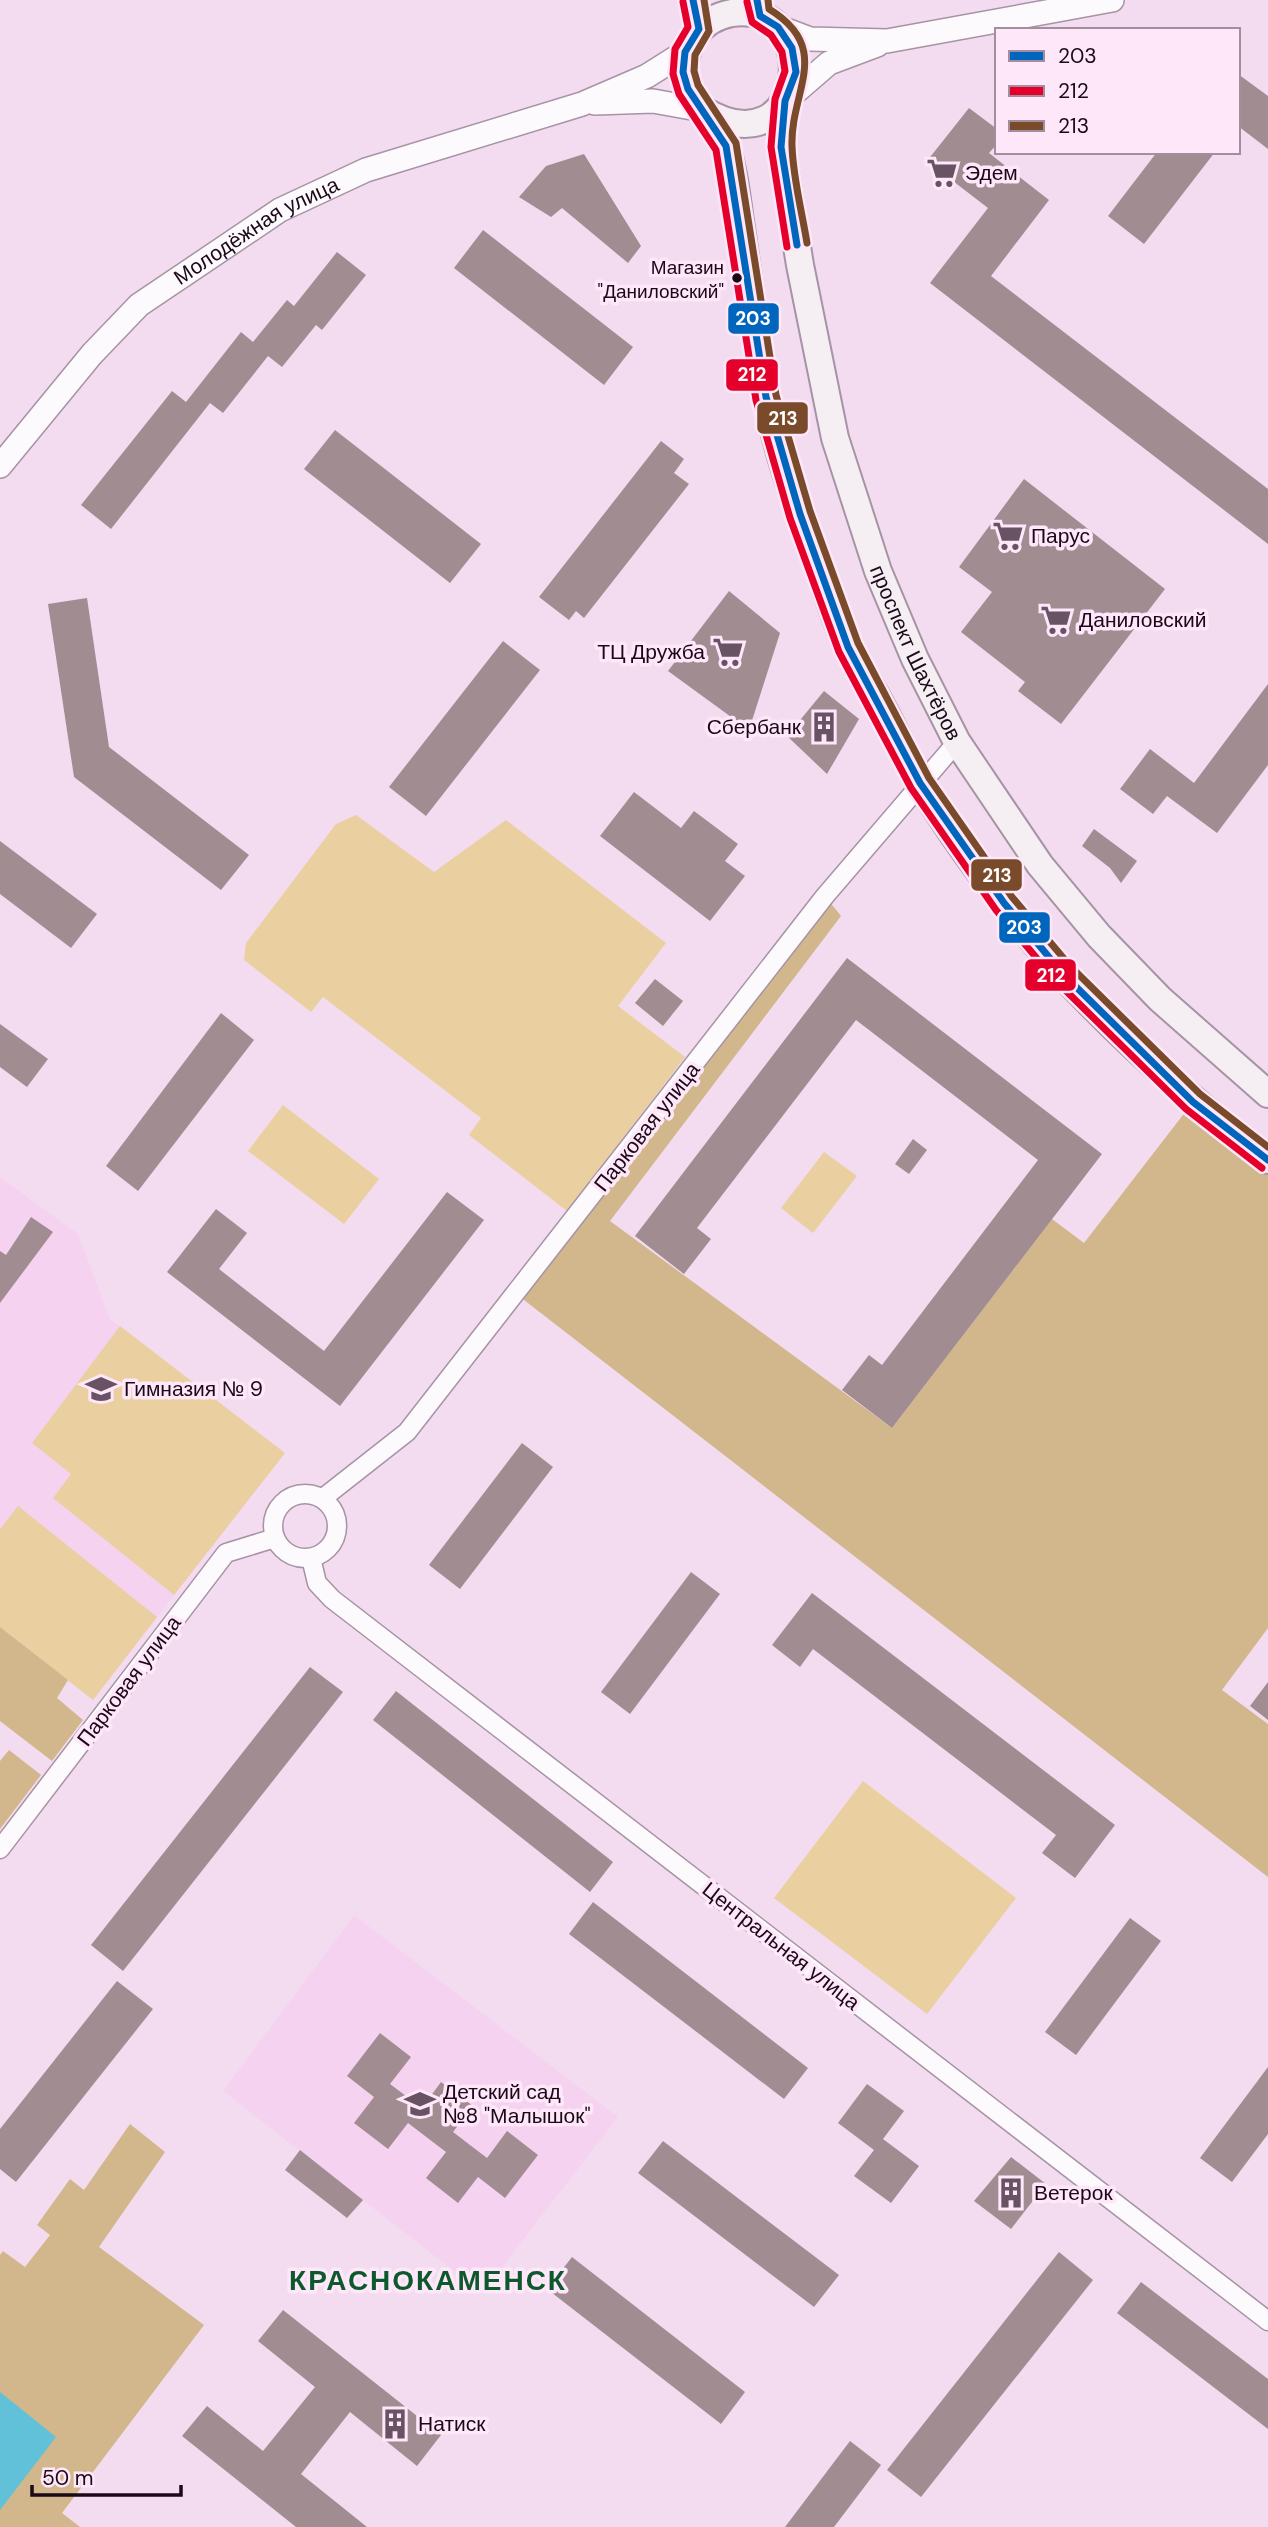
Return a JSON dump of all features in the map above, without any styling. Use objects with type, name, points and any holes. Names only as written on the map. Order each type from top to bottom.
[{"type":"main road","points":[[693,0],[699,29]]},
{"type":"main road","points":[[703,110],[719,120],[737,124],[763,118],[785,101],[796,72],[792,48],[765,14],[739,12],[717,16],[699,29],[685,52],[683,72],[688,89],[726,146],[766,397],[800,514],[848,647],[920,783],[1004,902],[1062,974],[1193,1102],[1268,1160]]},
{"type":"main road","name":"проспект Шахтёров","points":[[785,101],[781,147],[800,265],[835,438],[877,571],[915,659],[957,742],[1040,865],[1099,936],[1160,999],[1268,1094]]},
{"type":"street","points":[[785,101],[829,64],[887,41],[1112,0]]},
{"type":"street","points":[[765,14],[810,39],[887,41]]},
{"type":"street","name":"Молодёжная улица","points":[[0,466],[92,354],[139,306],[280,210],[366,170],[582,104],[647,76],[685,52]]},
{"type":"street","name":"Молодёжная улица","points":[[582,104],[653,101],[703,110]]},
{"type":"street","name":"Парковая улица","points":[[324,1498],[407,1432],[825,897],[957,742]]},
{"type":"street","points":[[303,1493],[324,1498],[336,1516],[337,1534],[328,1549],[311,1558],[290,1554],[275,1538],[272,1526],[281,1503],[303,1493]]},
{"type":"street","name":"Парковая улица","points":[[0,1849],[226,1553],[275,1538]]},
{"type":"street","name":"Центральная улица","points":[[311,1558],[317,1583],[341,1607],[1268,2321]]},
{"type":"shaded area","points":[[356,815],[434,872],[506,820],[666,943],[618,1006],[685,1057],[567,1211],[469,1135],[481,1118],[323,997],[311,1012],[244,960],[246,943],[336,824]]},
{"type":"shaded area","points":[[825,896],[841,916],[610,1221],[892,1428],[1052,1219],[1084,1243],[1193,1102],[1268,1160],[1268,1628],[1222,1690],[1268,1724],[1268,1877],[515,1293]]},
{"type":"shaded area","points":[[283,1105],[379,1179],[344,1224],[248,1151]]},
{"type":"shaded area","points":[[824,1152],[857,1176],[813,1233],[781,1208]]},
{"type":"shaded area","name":"Гимназия № 9","points":[[0,1177],[78,1234],[110,1319],[285,1453],[93,1700],[0,1627]]},
{"type":"shaded area","points":[[120,1326],[285,1453],[174,1595],[53,1498],[71,1474],[32,1443]]},
{"type":"shaded area","points":[[18,1506],[157,1617],[93,1700],[0,1627],[0,1529]]},
{"type":"shaded area","points":[[0,1627],[68,1680],[57,1698],[83,1720],[52,1761],[0,1721]]},
{"type":"shaded area","points":[[9,1750],[41,1775],[0,1829],[0,1761]]},
{"type":"shaded area","points":[[863,1781],[1016,1898],[927,2014],[774,1898]]},
{"type":"shaded area","name":"Детский сад №8 \"Малышок\"","points":[[354,1915],[618,2117],[482,2293],[223,2091]]},
{"type":"shaded area","points":[[130,2124],[165,2152],[99,2247],[204,2325],[62,2513],[80,2527],[0,2527],[0,2255],[3,2251],[25,2267],[50,2235],[37,2225],[70,2179],[84,2190]]},
{"type":"water","points":[[0,2392],[56,2437],[0,2510]]},
{"type":"building","points":[[1240,75],[1268,96],[1268,149],[1240,128]]},
{"type":"building","points":[[969,108],[995,128],[995,146],[989,153],[1049,200],[991,276],[1268,489],[1268,544],[930,283],[988,208],[927,161]]},
{"type":"building","points":[[584,154],[641,246],[628,263],[562,208],[551,217],[519,197],[546,166]]},
{"type":"building","points":[[1155,154],[1213,154],[1144,244],[1108,216]]},
{"type":"building","points":[[483,230],[633,347],[604,385],[454,268]]},
{"type":"building","points":[[337,252],[366,275],[322,330],[316,325],[282,367],[268,356],[223,413],[210,403],[111,529],[81,505],[172,391],[186,402],[241,332],[253,342],[287,300],[294,306]]},
{"type":"building","points":[[335,430],[481,544],[450,583],[304,469]]},
{"type":"building","points":[[661,441],[684,459],[674,473],[689,484],[584,618],[576,611],[569,620],[539,597]]},
{"type":"building","name":"Даниловский","points":[[1024,479],[1165,589],[1061,724],[1018,691],[1025,682],[961,632],[992,592],[959,567]]},
{"type":"building","name":"ТЦ Дружба","points":[[729,591],[780,633],[749,730],[668,671]]},
{"type":"building","points":[[87,598],[109,747],[249,855],[221,890],[74,777],[48,604]]},
{"type":"building","points":[[503,641],[540,670],[426,816],[389,787]]},
{"type":"building","points":[[1268,684],[1268,765],[1217,833],[1167,796],[1153,814],[1120,789],[1150,749],[1194,783]]},
{"type":"building","name":"Сбербанк","points":[[824,691],[859,719],[827,774],[787,736]]},
{"type":"building","points":[[634,792],[681,828],[694,811],[738,844],[725,861],[745,876],[710,921],[600,836]]},
{"type":"building","points":[[1094,829],[1137,861],[1121,883],[1110,868],[1082,846]]},
{"type":"building","points":[[0,841],[97,914],[71,948],[0,894]]},
{"type":"building","points":[[847,958],[1102,1154],[892,1428],[842,1390],[869,1355],[882,1365],[1038,1160],[856,1020],[697,1228],[711,1239],[684,1274],[635,1236]]},
{"type":"building","points":[[655,979],[683,1001],[663,1026],[635,1003]]},
{"type":"building","points":[[221,1013],[254,1040],[138,1191],[106,1166]]},
{"type":"building","points":[[0,1024],[48,1059],[27,1087],[0,1067]]},
{"type":"building","points":[[913,1139],[927,1150],[909,1174],[895,1164]]},
{"type":"building","points":[[447,1192],[484,1220],[340,1406],[167,1272],[216,1209],[247,1233],[219,1269],[324,1351]]},
{"type":"building","points":[[31,1217],[53,1232],[0,1303],[0,1251],[6,1255]]},
{"type":"building","points":[[522,1443],[553,1467],[460,1589],[429,1565]]},
{"type":"building","points":[[691,1572],[720,1594],[630,1714],[601,1692]]},
{"type":"building","points":[[812,1593],[1115,1825],[1075,1878],[1042,1853],[1056,1835],[813,1649],[800,1667],[772,1645]]},
{"type":"building","points":[[310,1667],[343,1692],[123,1971],[91,1945]]},
{"type":"building","points":[[1268,1682],[1268,1720],[1250,1706]]},
{"type":"building","points":[[396,1691],[613,1862],[590,1892],[373,1720]]},
{"type":"building","points":[[593,1902],[808,2068],[784,2099],[569,1934]]},
{"type":"building","points":[[1130,1918],[1161,1941],[1076,2055],[1045,2032]]},
{"type":"building","points":[[117,1981],[153,2009],[16,2182],[0,2169],[0,2129]]},
{"type":"building","name":"Детский сад №8 \"Малышок\"","points":[[380,2033],[411,2057],[390,2084],[422,2108],[441,2082],[473,2106],[453,2132],[487,2158],[507,2131],[538,2155],[505,2198],[478,2177],[458,2203],[426,2178],[446,2152],[408,2123],[388,2149],[354,2123],[374,2097],[347,2076]]},
{"type":"building","points":[[1268,2067],[1268,2134],[1232,2182],[1200,2158]]},
{"type":"building","points":[[867,2084],[904,2111],[883,2139],[919,2166],[891,2203],[854,2176],[874,2150],[838,2123]]},
{"type":"building","points":[[663,2141],[839,2275],[814,2307],[638,2173]]},
{"type":"building","points":[[300,2150],[363,2200],[347,2218],[285,2170]]},
{"type":"building","name":"Ветерок","points":[[1011,2157],[1046,2184],[1011,2229],[974,2201]]},
{"type":"building","points":[[1059,2252],[1093,2280],[921,2497],[887,2470]]},
{"type":"building","points":[[572,2257],[745,2392],[721,2424],[547,2289]]},
{"type":"building","points":[[1141,2282],[1268,2379],[1268,2429],[1117,2313]]},
{"type":"building","name":"Натиск","points":[[283,2310],[441,2435],[417,2466],[350,2412],[301,2474],[367,2527],[296,2527],[182,2436],[207,2406],[263,2451],[315,2387],[258,2341]]},
{"type":"building","points":[[850,2441],[881,2465],[834,2527],[785,2527]]},
{"type":"transit line","name":"203","points":[[693,0],[699,29],[685,52],[683,72],[688,89],[726,146],[766,397],[800,514],[848,647],[920,783],[1004,903],[1063,974],[1193,1102],[1268,1160]]},
{"type":"transit line","name":"213","points":[[704,0],[709,31],[695,55],[694,71],[698,85],[736,143],[776,395],[810,511],[858,643],[929,778],[1012,897],[1071,967],[1200,1094],[1268,1147]]},
{"type":"transit line","name":"203","points":[[757,0],[760,16],[778,27],[792,48],[796,72],[785,101],[781,147],[797,245]]},
{"type":"transit line","name":"213","points":[[768,0],[769,9],[789,24],[800,40],[804,55],[804,72],[793,126],[792,146],[807,243]]},
{"type":"transit line","name":"212","points":[[683,2],[688,27],[675,49],[673,74],[679,94],[716,150],[756,400],[790,518],[839,652],[911,788],[996,910],[1056,981],[1186,1109],[1262,1168]]},
{"type":"transit line","name":"212","points":[[747,2],[752,22],[771,35],[782,52],[785,71],[775,99],[771,147],[787,247]]},
{"type":"place","name":"Эдем","points":[[942,173]]},
{"type":"place","name":"Магазин \"Даниловский\"","points":[[737,278]]},
{"type":"place","name":"Парус","points":[[1008,536]]},
{"type":"place","name":"Даниловский","points":[[1056,620]]},
{"type":"place","name":"ТЦ Дружба","points":[[728,652]]},
{"type":"place","name":"Сбербанк","points":[[824,727]]},
{"type":"place","name":"Гимназия № 9","points":[[101,1389]]},
{"type":"place","name":"Детский сад №8 \"Малышок\"","points":[[420,2104]]},
{"type":"place","name":"Ветерок","points":[[1011,2193]]},
{"type":"place","name":"Натиск","points":[[395,2424]]},
{"type":"district","name":"КРАСНОКАМЕНСК","points":[[428,2280]]}]
